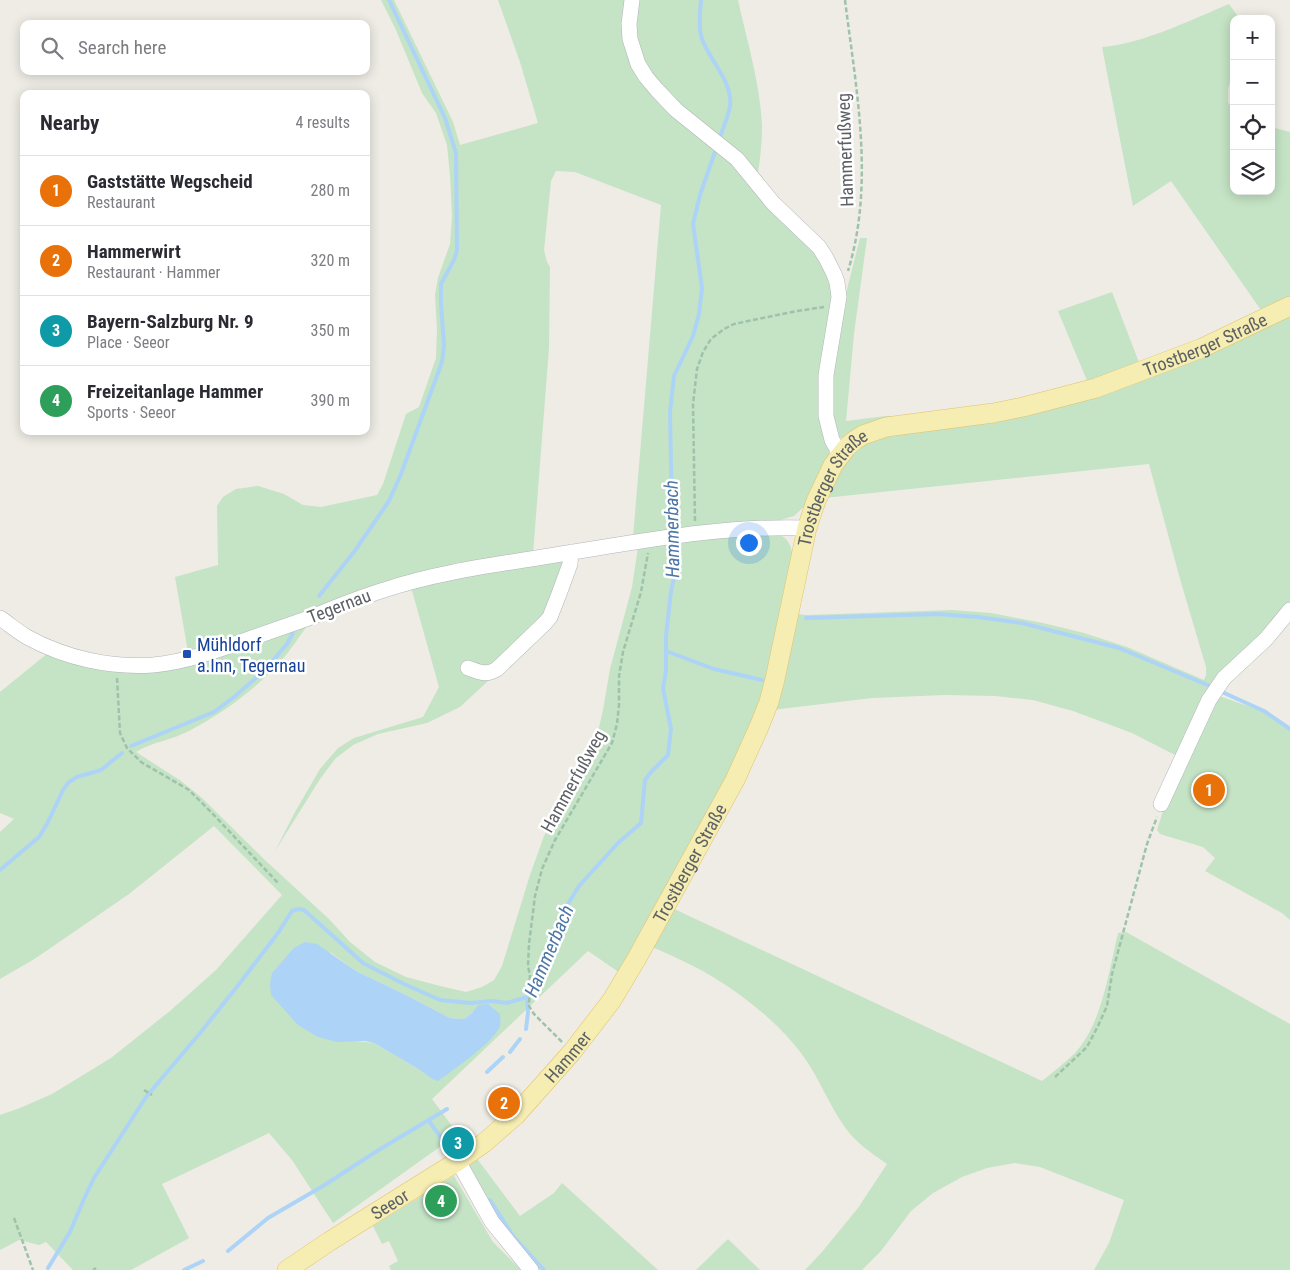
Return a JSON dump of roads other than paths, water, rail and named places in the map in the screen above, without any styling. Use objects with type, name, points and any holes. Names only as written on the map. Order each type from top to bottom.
[{"type":"main road","name":"Trostberger Straße","points":[[637,958],[735,780],[759,728],[775,679],[807,528],[816,501],[833,464],[847,446],[863,435],[886,427],[993,413],[1096,388],[1202,348],[1290,306]]},
{"type":"main road","name":"Hammer","points":[[458,1162],[484,1143],[516,1115],[572,1052],[612,1000],[637,958]]},
{"type":"main road","name":"Seeor","points":[[287,1270],[330,1241],[458,1162]]},
{"type":"street","points":[[632,0],[629,24],[630,39],[638,64],[646,77],[676,110],[729,152],[772,203],[819,247],[837,282],[839,301],[826,374],[826,416],[832,440],[840,454]]},
{"type":"street","name":"Tegernau","points":[[0,618],[25,636],[60,652],[83,659],[116,664],[153,665],[193,658],[227,647],[402,584],[571,552],[690,533],[740,528],[807,528]]},
{"type":"street","points":[[468,668],[486,674],[497,669],[545,623],[550,617],[570,564],[571,552]]},
{"type":"street","points":[[1161,804],[1209,700],[1224,678],[1266,639],[1290,610]]},
{"type":"street","points":[[458,1162],[492,1222],[531,1270]]},
{"type":"water","points":[[305,942],[317,944],[356,971],[450,1018],[466,1018],[478,1005],[488,1004],[500,1014],[500,1026],[497,1032],[482,1047],[438,1081],[374,1043],[365,1041],[337,1042],[318,1037],[298,1025],[271,995],[272,973],[294,948]]},
{"type":"waterway","points":[[319,596],[354,552],[389,501],[401,474],[442,362],[444,345],[441,284],[454,260],[457,250],[456,153],[445,118],[389,0]]},
{"type":"waterway","name":"Hammerbach","points":[[701,0],[700,25],[702,39],[725,80],[730,97],[729,110],[719,140]]},
{"type":"waterway","name":"Hammerbach","points":[[674,532],[672,518],[670,412],[674,376],[693,336],[699,314],[702,288],[693,224],[700,195],[717,146]]},
{"type":"waterway","name":"Hammerbach","points":[[526,1029],[527,997],[549,957],[549,945],[560,917],[579,886],[618,843],[641,823],[645,780],[668,755],[671,729],[663,688],[666,671],[666,636],[671,591],[677,565],[675,539]]},
{"type":"waterway","points":[[806,618],[938,614],[1022,623],[1119,648],[1210,686]]},
{"type":"waterway","points":[[131,746],[214,712],[264,671],[287,644],[293,633]]},
{"type":"waterway","points":[[666,651],[714,669],[762,680]]},
{"type":"waterway","points":[[1222,692],[1264,711],[1290,729]]},
{"type":"waterway","points":[[0,870],[39,837],[69,782],[77,777],[101,770],[122,753]]},
{"type":"waterway","points":[[48,1268],[70,1232],[94,1178],[146,1097],[243,979],[278,933],[292,911],[304,910],[363,963],[440,1000],[470,1003],[492,1001],[507,1003],[527,997]]},
{"type":"waterway","name":"Hammerbach","points":[[510,1052],[520,1039]]},
{"type":"waterway","name":"Hammerbach","points":[[487,1072],[503,1057]]},
{"type":"waterway","points":[[228,1251],[268,1218],[447,1109]]},
{"type":"waterway","points":[[429,1121],[442,1139]]},
{"type":"waterway","points":[[490,1200],[513,1236],[544,1270]]},
{"type":"waterway","points":[[184,1270],[203,1261]]},
{"type":"place","name":"Mühldorf a.Inn, Tegernau","points":[[187,654]]},
{"type":"place","name":"Gaststätte Wegscheid","points":[[1209,790]]},
{"type":"place","name":"Hammerwirt","points":[[504,1103]]},
{"type":"place","name":"Bayern-Salzburg Nr. 9","points":[[458,1143]]},
{"type":"place","name":"Freizeitanlage Hammer","points":[[441,1201]]}]
